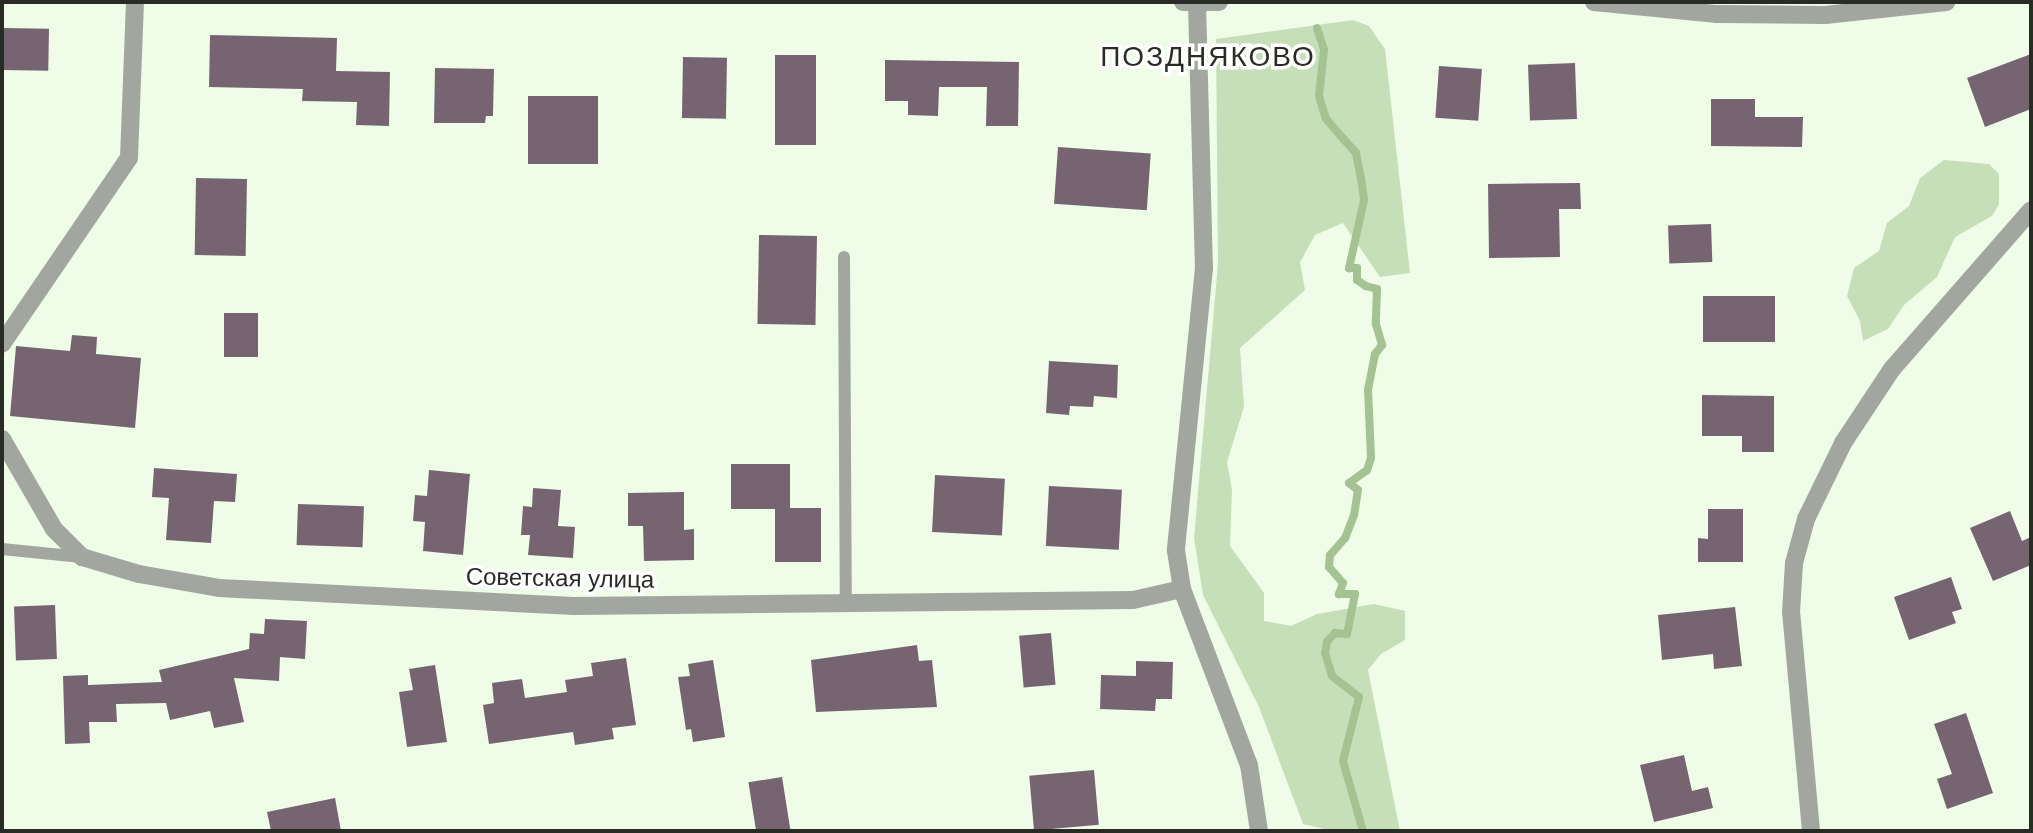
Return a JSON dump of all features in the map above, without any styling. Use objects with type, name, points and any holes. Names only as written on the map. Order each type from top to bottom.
[{"type":"street","points":[[2,344],[129,159],[135,2]]},
{"type":"street","points":[[1219,2],[1190,2],[1204,268],[1176,551],[1182,589],[1249,765],[1259,831]]},
{"type":"street","points":[[1594,2],[1717,14],[1825,15],[1946,2]]},
{"type":"street","points":[[1811,831],[1791,613],[1794,563],[1806,519],[1843,443],[1892,369],[2031,210]]},
{"type":"street","name":"Советская улица","points":[[2,439],[54,528],[82,557],[139,574],[219,588],[575,606],[1133,600],[1182,589]]},
{"type":"lane","points":[[844,257],[846,603]]},
{"type":"lane","points":[[2,549],[82,557]]},
{"type":"green space","points":[[1353,20],[1369,26],[1385,49],[1410,273],[1380,277],[1343,223],[1315,235],[1300,262],[1305,290],[1240,348],[1244,407],[1227,462],[1232,490],[1230,546],[1264,593],[1264,621],[1291,626],[1317,614],[1374,604],[1405,611],[1405,640],[1381,654],[1368,670],[1400,831],[1333,831],[1303,824],[1259,707],[1203,595],[1194,538],[1218,263],[1216,39]]},
{"type":"green space","points":[[1944,160],[1989,164],[1999,174],[1999,204],[1992,216],[1955,237],[1937,277],[1904,305],[1888,329],[1863,341],[1860,321],[1847,296],[1854,268],[1879,251],[1887,223],[1909,206],[1920,178]]},
{"type":"building","points":[[3,28],[49,29],[48,71],[2,70]]},
{"type":"building","points":[[210,35],[337,38],[336,71],[390,72],[389,126],[356,125],[357,102],[302,101],[303,89],[209,87]]},
{"type":"building","points":[[2031,54],[2031,109],[1985,127],[1967,78]]},
{"type":"building","points":[[775,55],[816,55],[816,145],[775,145]]},
{"type":"building","points":[[683,57],[727,58],[726,119],[682,118]]},
{"type":"building","points":[[885,60],[1019,62],[1018,126],[986,126],[987,87],[939,87],[938,116],[908,115],[908,101],[885,101]]},
{"type":"building","points":[[1575,63],[1577,119],[1530,121],[1528,65]]},
{"type":"building","points":[[1439,66],[1482,69],[1478,121],[1435,118]]},
{"type":"building","points":[[435,68],[494,69],[493,116],[486,116],[485,123],[434,123]]},
{"type":"building","points":[[528,96],[598,96],[598,164],[528,164]]},
{"type":"building","points":[[1711,99],[1755,99],[1755,117],[1803,117],[1802,147],[1711,146]]},
{"type":"building","points":[[1058,147],[1151,153],[1147,210],[1054,204]]},
{"type":"building","points":[[196,178],[247,179],[246,256],[195,255]]},
{"type":"building","points":[[1580,183],[1581,209],[1559,209],[1560,257],[1489,258],[1488,184]]},
{"type":"building","points":[[1711,224],[1712,262],[1669,263],[1668,226]]},
{"type":"building","points":[[759,235],[817,236],[815,325],[757,324]]},
{"type":"building","points":[[1703,296],[1775,296],[1775,342],[1703,342]]},
{"type":"building","points":[[224,313],[258,313],[258,357],[224,357]]},
{"type":"building","points":[[72,335],[97,337],[96,354],[141,358],[135,428],[10,416],[16,346],[70,351]]},
{"type":"building","points":[[1049,361],[1118,365],[1117,398],[1094,396],[1093,407],[1070,406],[1069,415],[1046,413]]},
{"type":"building","points":[[1702,395],[1774,396],[1774,452],[1742,452],[1742,436],[1702,436]]},
{"type":"building","points":[[731,464],[790,464],[790,509],[731,509]]},
{"type":"building","points":[[154,468],[237,474],[235,502],[214,501],[211,543],[166,540],[169,498],[152,497]]},
{"type":"building","points":[[429,470],[470,474],[463,555],[423,551],[425,522],[413,521],[415,495],[427,496]]},
{"type":"building","points":[[935,475],[1005,479],[1002,536],[932,532]]},
{"type":"building","points":[[1049,486],[1122,490],[1119,550],[1046,546]]},
{"type":"building","points":[[533,488],[561,490],[558,526],[575,527],[573,558],[528,555],[530,535],[521,535],[523,506],[532,507]]},
{"type":"building","points":[[684,492],[684,530],[694,529],[694,560],[644,561],[643,526],[628,526],[628,493]]},
{"type":"building","points":[[298,504],[364,506],[363,547],[297,545]]},
{"type":"building","points":[[775,508],[821,508],[821,562],[775,562]]},
{"type":"building","points":[[1708,509],[1743,509],[1743,562],[1698,562],[1698,538],[1708,539]]},
{"type":"building","points":[[2010,511],[2022,541],[2031,537],[2031,565],[1993,581],[1970,528]]},
{"type":"building","points":[[1951,577],[1962,609],[1952,612],[1956,623],[1909,640],[1894,597]]},
{"type":"building","points":[[55,605],[57,659],[16,660],[14,606]]},
{"type":"building","points":[[1735,607],[1742,666],[1714,669],[1713,654],[1662,660],[1658,615]]},
{"type":"building","points":[[265,619],[307,621],[305,659],[280,657],[279,681],[234,678],[244,722],[214,728],[210,711],[170,720],[166,703],[116,704],[117,722],[89,722],[90,743],[65,744],[63,676],[88,675],[88,685],[162,682],[159,670],[249,649],[250,633],[264,634]]},
{"type":"building","points":[[1051,633],[1056,685],[1024,688],[1019,636]]},
{"type":"building","points":[[917,645],[919,661],[932,660],[937,707],[816,712],[811,660]]},
{"type":"building","points":[[626,658],[636,725],[612,728],[614,739],[575,745],[573,732],[489,744],[483,705],[494,703],[492,683],[522,679],[525,698],[567,692],[565,680],[593,676],[591,663]]},
{"type":"building","points":[[713,660],[725,737],[693,742],[691,729],[686,730],[678,677],[690,676],[688,664]]},
{"type":"building","points":[[1136,661],[1173,662],[1172,699],[1156,699],[1155,711],[1100,709],[1101,675],[1136,676]]},
{"type":"building","points":[[435,665],[447,742],[407,747],[399,692],[413,690],[409,669]]},
{"type":"building","points":[[1966,713],[1993,793],[1947,809],[1937,779],[1952,774],[1934,724]]},
{"type":"building","points":[[1684,755],[1692,791],[1708,787],[1713,808],[1654,822],[1640,765]]},
{"type":"building","points":[[1094,770],[1099,825],[1034,830],[1029,776]]},
{"type":"building","points":[[782,777],[791,831],[756,831],[748,782]]},
{"type":"building","points":[[335,798],[341,831],[271,831],[267,812]]},
{"type":"waterway","points":[[1317,28],[1324,50],[1319,96],[1326,119],[1356,153],[1364,200],[1349,268],[1357,268],[1357,280],[1377,289],[1376,324],[1382,345],[1375,354],[1368,389],[1371,458],[1367,470],[1349,483],[1358,490],[1354,515],[1345,538],[1330,555],[1329,567],[1343,583],[1339,594],[1355,594],[1347,634],[1335,633],[1327,642],[1325,653],[1332,676],[1359,697],[1343,761],[1363,831]]},
{"type":"district","name":"ПОЗДНЯКОВО","points":[[1208,57]]}]
